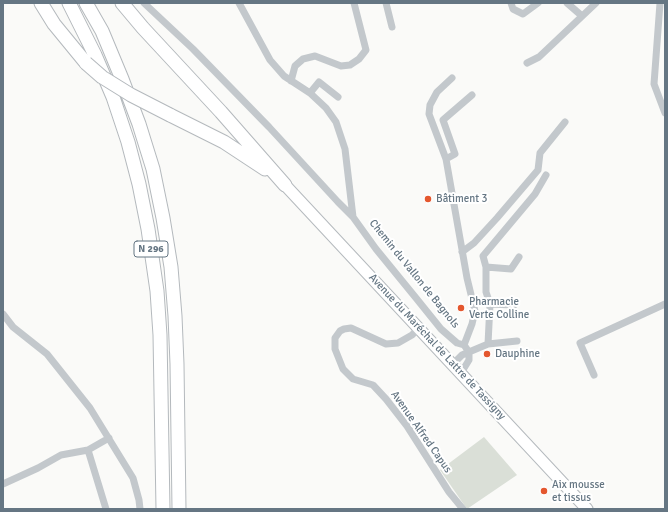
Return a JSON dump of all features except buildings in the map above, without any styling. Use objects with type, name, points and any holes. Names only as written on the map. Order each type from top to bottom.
[{"type":"highway","points":[[41,3],[54,24],[86,63],[102,77],[131,95],[224,142],[286,185]]},
{"type":"highway","name":"N 296","points":[[69,3],[95,55],[113,97],[128,142],[139,184],[148,229],[157,290],[160,335],[163,509]]},
{"type":"highway","name":"N 296","points":[[86,3],[102,31],[139,124],[153,169],[164,218],[171,267],[175,316],[179,509]]},
{"type":"highway","points":[[122,3],[286,185]]},
{"type":"main road","name":"Avenue du Maréchal de Lattre de Tassigny","points":[[286,185],[587,509]]},
{"type":"street","points":[[144,3],[193,49],[269,127],[353,217]]},
{"type":"street","name":"Chemin du Vallon de Bagnols","points":[[239,3],[270,60],[284,76],[310,93],[326,108],[336,122],[346,149],[353,217],[376,249],[441,328],[457,343],[464,345],[469,352]]},
{"type":"street","points":[[291,81],[295,66],[302,59],[315,56],[341,66],[350,65],[359,60],[366,50],[354,3]]},
{"type":"street","points":[[386,3],[392,27]]},
{"type":"street","points":[[511,3],[513,9],[523,14],[538,3]]},
{"type":"street","points":[[567,3],[582,16]]},
{"type":"street","points":[[527,63],[539,57],[596,3]]},
{"type":"street","points":[[660,3],[654,84],[665,113]]},
{"type":"street","points":[[452,78],[437,92],[430,105],[429,114],[446,159],[462,252],[475,311],[464,345]]},
{"type":"street","points":[[310,93],[319,82],[338,96]]},
{"type":"street","points":[[446,159],[455,154],[443,120],[472,95]]},
{"type":"street","points":[[462,252],[474,243],[538,170],[540,153],[565,122]]},
{"type":"street","points":[[488,344],[490,304],[486,292],[486,266],[483,256],[535,194],[546,175]]},
{"type":"street","points":[[486,266],[511,269],[519,257]]},
{"type":"street","points":[[490,304],[514,305]]},
{"type":"street","points":[[594,375],[580,343],[665,304]]},
{"type":"street","points":[[3,314],[13,327],[46,354],[90,408],[133,478],[140,509]]},
{"type":"street","name":"Avenue Alfred Capus","points":[[419,328],[412,335],[398,343],[386,344],[351,328],[344,329],[340,331],[335,338],[335,349],[344,369],[353,379],[373,385],[386,399],[407,426],[449,492],[463,509]]},
{"type":"street","points":[[453,364],[462,355],[488,344],[517,341]]},
{"type":"street","points":[[461,373],[469,360],[469,352]]},
{"type":"street","points":[[3,484],[38,468],[60,455],[88,450],[109,438]]},
{"type":"street","points":[[88,450],[106,509]]},
{"type":"shaded area","points":[[484,437],[517,475],[467,509],[440,470]]},
{"type":"place","name":"Bâtiment 3","points":[[428,199]]},
{"type":"place","name":"Pharmacie Verte Colline","points":[[461,308]]},
{"type":"place","name":"Dauphine","points":[[487,354]]},
{"type":"place","name":"Aix mousse et tissus","points":[[544,491]]}]
